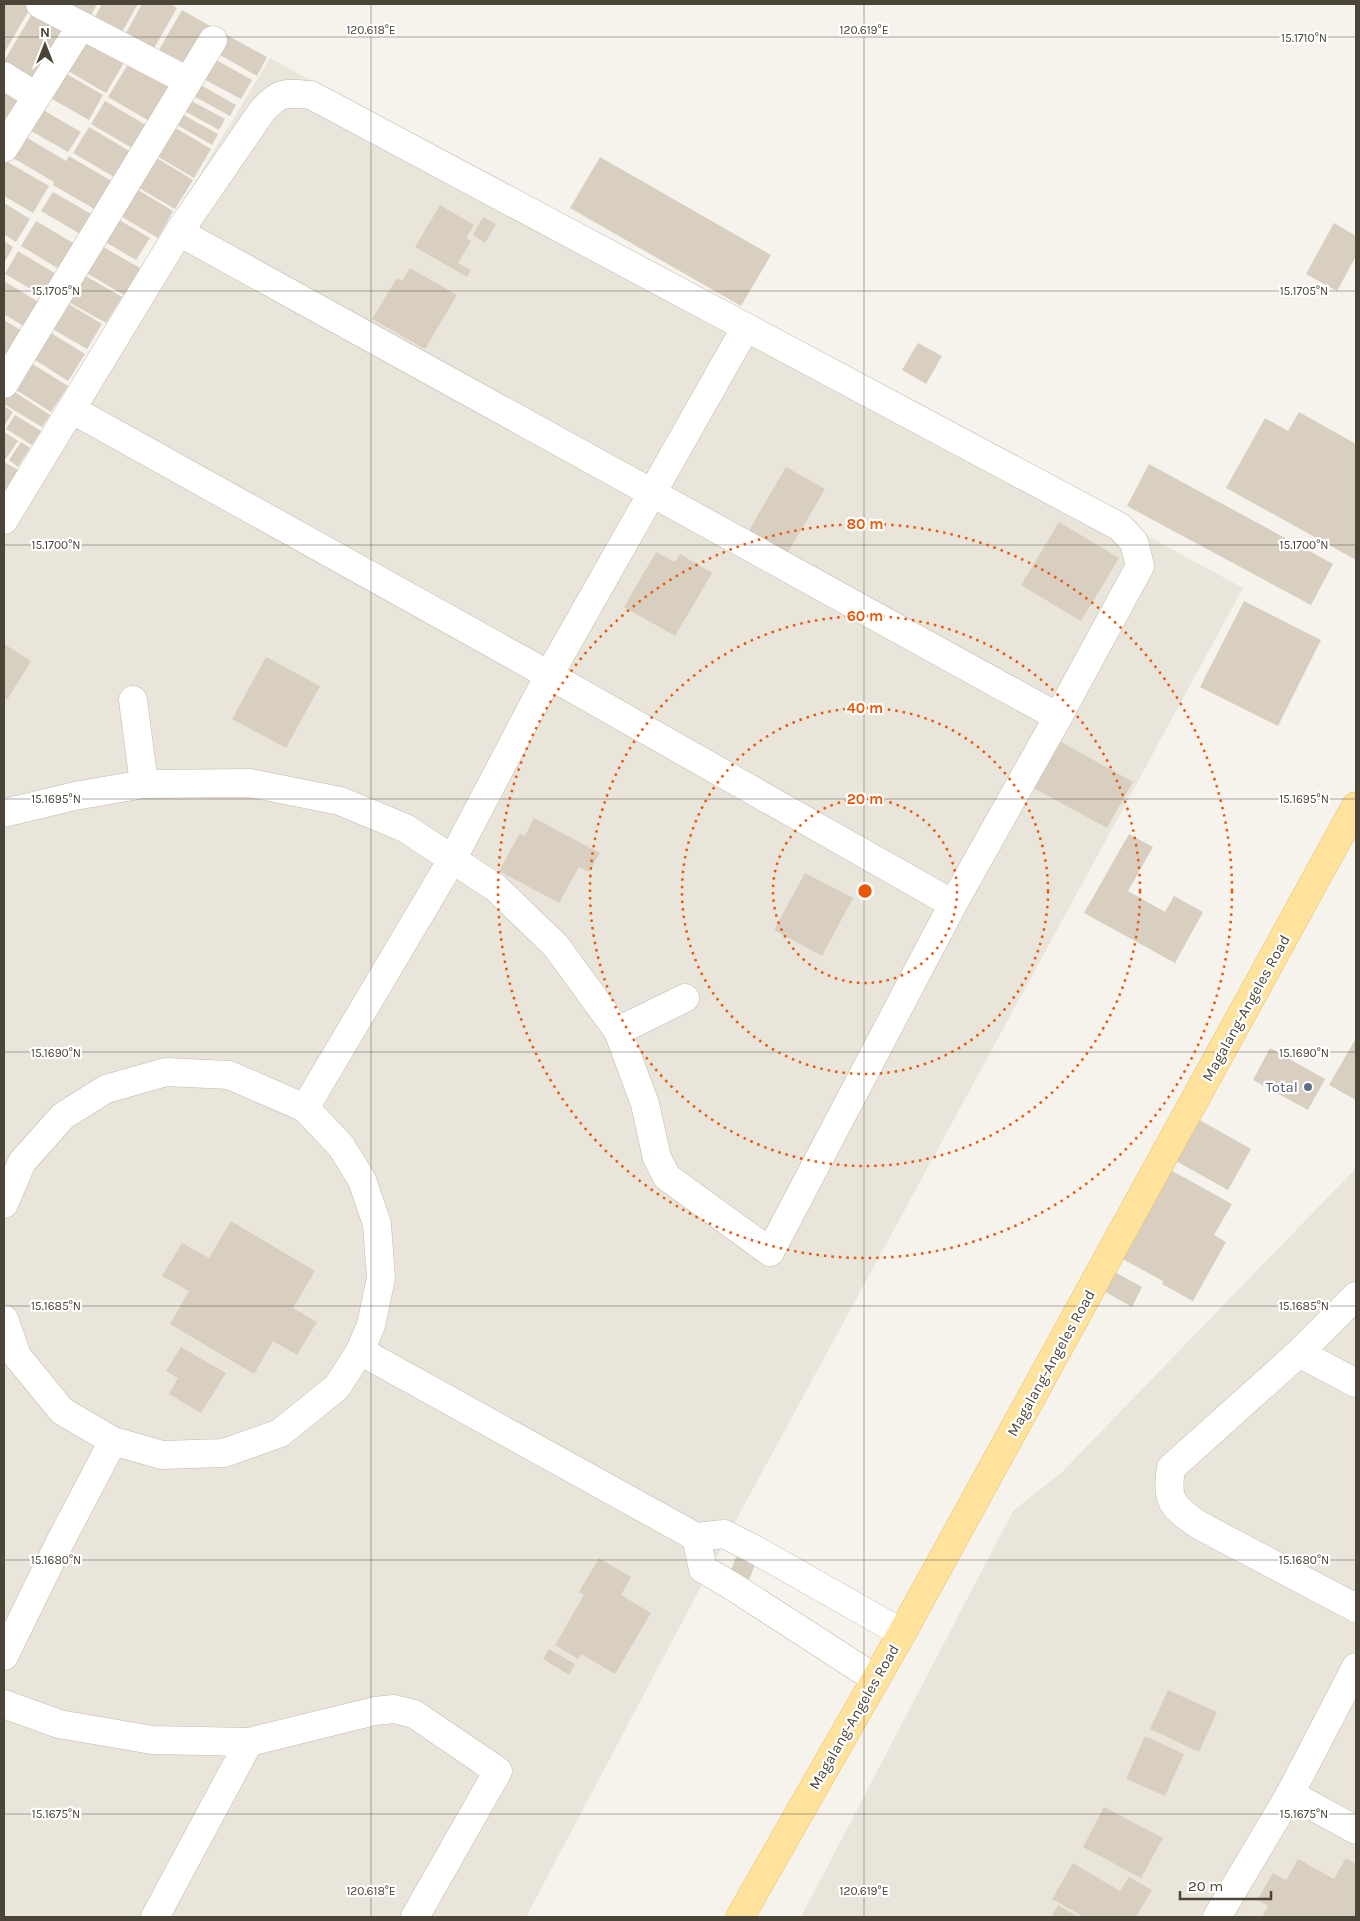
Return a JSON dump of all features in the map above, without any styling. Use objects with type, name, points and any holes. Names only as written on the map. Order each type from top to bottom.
[{"type":"main road","name":"Magalang-Angeles Road","points":[[740,1917],[902,1633],[1356,806]]},
{"type":"street","points":[[40,4],[188,81]]},
{"type":"street","points":[[4,148],[81,26]]},
{"type":"street","points":[[5,381],[213,40]]},
{"type":"street","points":[[4,76],[36,96]]},
{"type":"street","points":[[4,520],[179,232],[262,111],[274,97],[289,94],[311,94],[1120,527],[1134,542],[1140,566],[953,904],[770,1252],[667,1177],[657,1158],[645,1104],[618,1031],[556,946],[496,888],[405,828],[340,800],[250,783],[144,784],[75,796],[4,813]]},
{"type":"street","points":[[179,232],[1058,717]]},
{"type":"street","points":[[305,1108],[453,858],[550,675],[651,493],[746,328]]},
{"type":"street","points":[[71,409],[550,675],[953,904]]},
{"type":"street","points":[[133,700],[144,784]]},
{"type":"street","points":[[618,1031],[684,998]]},
{"type":"street","points":[[4,1204],[13,1157],[63,1116],[106,1089],[166,1072],[228,1075],[305,1108],[341,1146],[362,1180],[377,1224],[381,1278],[371,1325],[360,1351],[336,1387],[280,1433],[224,1453],[162,1455],[113,1441],[62,1411],[17,1356],[4,1319]]},
{"type":"street","points":[[1356,1296],[1299,1353],[1171,1468],[1168,1487],[1171,1500],[1180,1512],[1197,1524],[1356,1608]]},
{"type":"street","points":[[360,1351],[696,1537],[724,1534],[902,1633]]},
{"type":"street","points":[[1299,1353],[1356,1383]]},
{"type":"street","points":[[4,1656],[59,1544],[113,1441]]},
{"type":"street","points":[[696,1537],[703,1570],[732,1586],[876,1679]]},
{"type":"street","points":[[1218,1917],[1290,1794],[1356,1666]]},
{"type":"street","points":[[4,1704],[60,1724],[152,1740],[249,1742],[376,1711],[394,1709],[414,1714],[498,1772],[415,1917]]},
{"type":"street","points":[[155,1917],[249,1742]]},
{"type":"street","points":[[1290,1794],[1356,1830]]},
{"type":"shaded area","points":[[270,58],[1243,588],[742,1509],[526,1917],[4,1917],[4,498]]},
{"type":"shaded area","points":[[1356,1168],[1356,1917],[801,1917],[1013,1511],[1062,1472]]},
{"type":"building","points":[[4,4],[26,4],[31,7],[4,53]]},
{"type":"building","points":[[65,4],[97,4],[87,23]]},
{"type":"building","points":[[102,4],[138,4],[118,39],[91,24]]},
{"type":"building","points":[[142,4],[170,4],[177,8],[149,57],[121,42]]},
{"type":"building","points":[[35,9],[70,30],[35,86],[4,68],[4,61]]},
{"type":"building","points":[[182,10],[212,27],[185,74],[155,57]]},
{"type":"building","points":[[223,33],[267,57],[257,76],[213,51]]},
{"type":"building","points":[[88,39],[125,61],[106,93],[68,71]]},
{"type":"building","points":[[209,56],[252,80],[241,99],[198,76]]},
{"type":"building","points":[[130,61],[173,86],[151,122],[108,97]]},
{"type":"building","points":[[60,70],[103,95],[89,120],[45,95]]},
{"type":"building","points":[[197,83],[236,105],[230,116],[190,94]]},
{"type":"building","points":[[4,89],[20,100],[4,124]]},
{"type":"building","points":[[184,97],[225,119],[219,130],[179,108]]},
{"type":"building","points":[[105,101],[153,129],[139,152],[91,124]]},
{"type":"building","points":[[38,107],[81,132],[68,152],[26,128]]},
{"type":"building","points":[[178,112],[218,134],[212,145],[172,122]]},
{"type":"building","points":[[169,124],[211,149],[194,178],[152,153]]},
{"type":"building","points":[[89,127],[136,155],[121,181],[73,153]]},
{"type":"building","points":[[21,134],[66,161],[69,156],[120,186],[103,214],[53,185],[54,182],[8,155]]},
{"type":"building","points":[[152,155],[193,180],[175,209],[134,185]]},
{"type":"building","points":[[600,157],[771,255],[741,306],[570,208]]},
{"type":"building","points":[[6,161],[49,186],[33,213],[4,196],[4,165]]},
{"type":"building","points":[[133,187],[173,211],[158,238],[117,214]]},
{"type":"building","points":[[53,192],[98,218],[87,238],[41,211]]},
{"type":"building","points":[[4,203],[30,219],[16,242],[4,234]]},
{"type":"building","points":[[440,205],[474,225],[466,238],[471,241],[458,263],[471,270],[467,277],[415,247]]},
{"type":"building","points":[[483,217],[496,224],[485,243],[473,235]]},
{"type":"building","points":[[116,218],[150,238],[136,260],[102,240]]},
{"type":"building","points":[[36,221],[80,247],[64,272],[21,246]]},
{"type":"building","points":[[1334,223],[1356,236],[1356,256],[1337,291],[1306,274]]},
{"type":"building","points":[[4,241],[13,247],[4,263]]},
{"type":"building","points":[[98,244],[140,268],[124,295],[83,271]]},
{"type":"building","points":[[18,251],[61,277],[48,299],[5,274]]},
{"type":"building","points":[[410,268],[457,295],[425,349],[372,319],[397,278],[402,281]]},
{"type":"building","points":[[79,272],[122,297],[106,323],[63,299]]},
{"type":"building","points":[[4,281],[45,306],[30,330],[4,314]]},
{"type":"building","points":[[64,301],[102,324],[87,349],[49,327]]},
{"type":"building","points":[[4,320],[27,334],[4,369]]},
{"type":"building","points":[[46,330],[85,354],[68,381],[29,356]]},
{"type":"building","points":[[918,343],[942,356],[926,384],[902,370]]},
{"type":"building","points":[[26,360],[68,386],[51,412],[10,386]]},
{"type":"building","points":[[7,387],[50,415],[42,427],[4,404],[4,393]]},
{"type":"building","points":[[4,406],[13,412],[4,426]]},
{"type":"building","points":[[1299,412],[1356,444],[1356,560],[1226,488],[1265,418],[1288,431]]},
{"type":"building","points":[[15,415],[41,431],[32,445],[6,429]]},
{"type":"building","points":[[4,432],[18,441],[5,460],[4,459]]},
{"type":"building","points":[[21,442],[30,448],[18,467],[9,460]]},
{"type":"building","points":[[4,462],[18,470],[4,492]]},
{"type":"building","points":[[1149,464],[1333,564],[1311,605],[1127,506]]},
{"type":"building","points":[[786,467],[825,489],[787,554],[748,532]]},
{"type":"building","points":[[1059,522],[1119,558],[1081,621],[1021,585]]},
{"type":"building","points":[[656,552],[675,562],[680,554],[712,573],[675,636],[624,607]]},
{"type":"building","points":[[1244,601],[1321,640],[1278,726],[1200,687]]},
{"type":"building","points":[[4,644],[31,661],[7,700],[4,697]]},
{"type":"building","points":[[266,657],[320,686],[286,748],[232,719]]},
{"type":"building","points":[[1054,738],[1133,782],[1107,828],[1028,785]]},
{"type":"building","points":[[534,818],[600,853],[589,872],[579,867],[559,903],[499,871],[520,833],[525,836]]},
{"type":"building","points":[[1129,834],[1153,847],[1128,891],[1165,912],[1174,896],[1203,912],[1175,963],[1084,913]]},
{"type":"building","points":[[805,873],[853,898],[822,956],[774,930]]},
{"type":"building","points":[[1356,1040],[1356,1100],[1329,1085]]},
{"type":"building","points":[[1270,1048],[1325,1079],[1308,1110],[1253,1080]]},
{"type":"building","points":[[1198,1119],[1251,1149],[1228,1190],[1174,1160]]},
{"type":"building","points":[[1167,1168],[1232,1204],[1214,1235],[1226,1242],[1193,1301],[1162,1284],[1163,1281],[1117,1256]]},
{"type":"building","points":[[231,1221],[315,1271],[293,1308],[317,1322],[297,1355],[273,1341],[254,1374],[170,1324],[189,1291],[162,1276],[182,1243],[209,1258]]},
{"type":"building","points":[[1113,1271],[1142,1287],[1132,1307],[1102,1290]]},
{"type":"building","points":[[181,1347],[226,1373],[201,1413],[169,1394],[178,1378],[166,1371]]},
{"type":"building","points":[[736,1557],[755,1565],[749,1580],[730,1573]]},
{"type":"building","points":[[599,1558],[631,1577],[621,1595],[651,1613],[615,1674],[581,1654],[578,1659],[555,1645],[584,1595],[579,1592]]},
{"type":"building","points":[[549,1649],[575,1664],[569,1675],[543,1659]]},
{"type":"building","points":[[1168,1690],[1217,1712],[1199,1752],[1150,1729]]},
{"type":"building","points":[[1145,1736],[1184,1754],[1165,1796],[1126,1779]]},
{"type":"building","points":[[1104,1807],[1163,1838],[1141,1878],[1083,1847]]},
{"type":"building","points":[[1346,1858],[1356,1864],[1356,1917],[1262,1917],[1268,1906],[1257,1900],[1273,1873],[1286,1880],[1298,1859],[1334,1879]]},
{"type":"building","points":[[1073,1863],[1120,1891],[1129,1877],[1152,1890],[1136,1917],[1084,1917],[1052,1899]]},
{"type":"building","points":[[1058,1905],[1078,1917],[1051,1917]]},
{"type":"place","name":"Total","points":[[1308,1087]]}]
